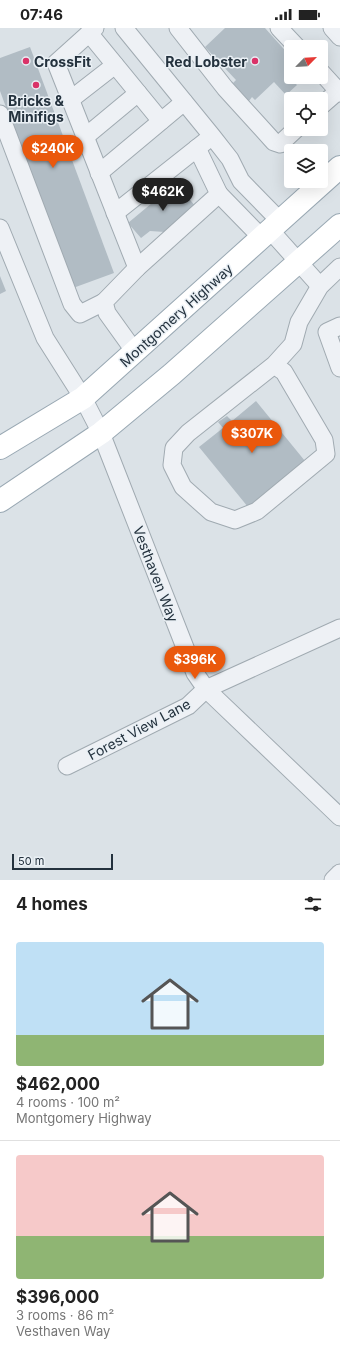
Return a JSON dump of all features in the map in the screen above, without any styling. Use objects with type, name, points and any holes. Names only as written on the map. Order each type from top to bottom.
[{"type":"main road","name":"Montgomery Highway","points":[[0,448],[83,398],[340,167]]},
{"type":"main road","points":[[0,501],[101,433],[172,374],[340,225]]},
{"type":"street","points":[[124,28],[230,159],[241,181],[271,230],[298,263],[320,286]]},
{"type":"street","points":[[279,28],[290,40]]},
{"type":"street","points":[[332,28],[340,37]]},
{"type":"street","points":[[137,268],[56,63],[92,31],[115,65],[162,121]]},
{"type":"street","points":[[186,31],[225,88],[274,142],[280,144],[289,136]]},
{"type":"street","points":[[70,100],[115,65]]},
{"type":"street","points":[[328,80],[339,92],[328,101]]},
{"type":"street","points":[[85,137],[138,92]]},
{"type":"street","points":[[99,173],[184,102]]},
{"type":"street","points":[[0,114],[72,304],[80,314],[104,302],[137,268],[219,194]]},
{"type":"street","points":[[115,213],[212,136]]},
{"type":"street","points":[[197,148],[219,194],[271,230]]},
{"type":"street","name":"Vesthaven Way","points":[[0,228],[45,338],[83,398],[101,433],[195,673],[206,689],[340,817]]},
{"type":"street","points":[[274,364],[284,372],[324,440],[326,454],[257,511],[235,520],[211,512],[183,487],[172,465],[174,448],[188,433],[274,364],[294,344],[299,322],[320,286],[340,267]]},
{"type":"street","points":[[104,302],[107,313],[135,352]]},
{"type":"street","points":[[340,326],[327,332],[340,367]]},
{"type":"street","name":"Forest View Lane","points":[[67,766],[188,706],[206,689],[340,628]]},
{"type":"street","points":[[333,880],[340,874]]},
{"type":"building","name":"Red Lobster","points":[[225,28],[265,28],[284,49],[284,84],[297,85],[289,92],[284,93],[274,82],[255,100],[252,97],[249,101],[233,83],[236,80],[205,47]]},
{"type":"building","points":[[30,47],[114,273],[73,288],[0,91],[0,58]]},
{"type":"building","points":[[176,183],[196,207],[165,232],[150,231],[141,238],[128,223]]},
{"type":"building","points":[[0,276],[6,291],[0,294]]},
{"type":"building","points":[[256,401],[305,461],[248,507],[199,447],[223,428],[218,422],[227,416],[232,421]]},
{"type":"place","name":"CrossFit","points":[[26,61]]},
{"type":"place","name":"Red Lobster","points":[[255,61]]},
{"type":"place","name":"Bricks & Minifigs","points":[[36,85]]}]
